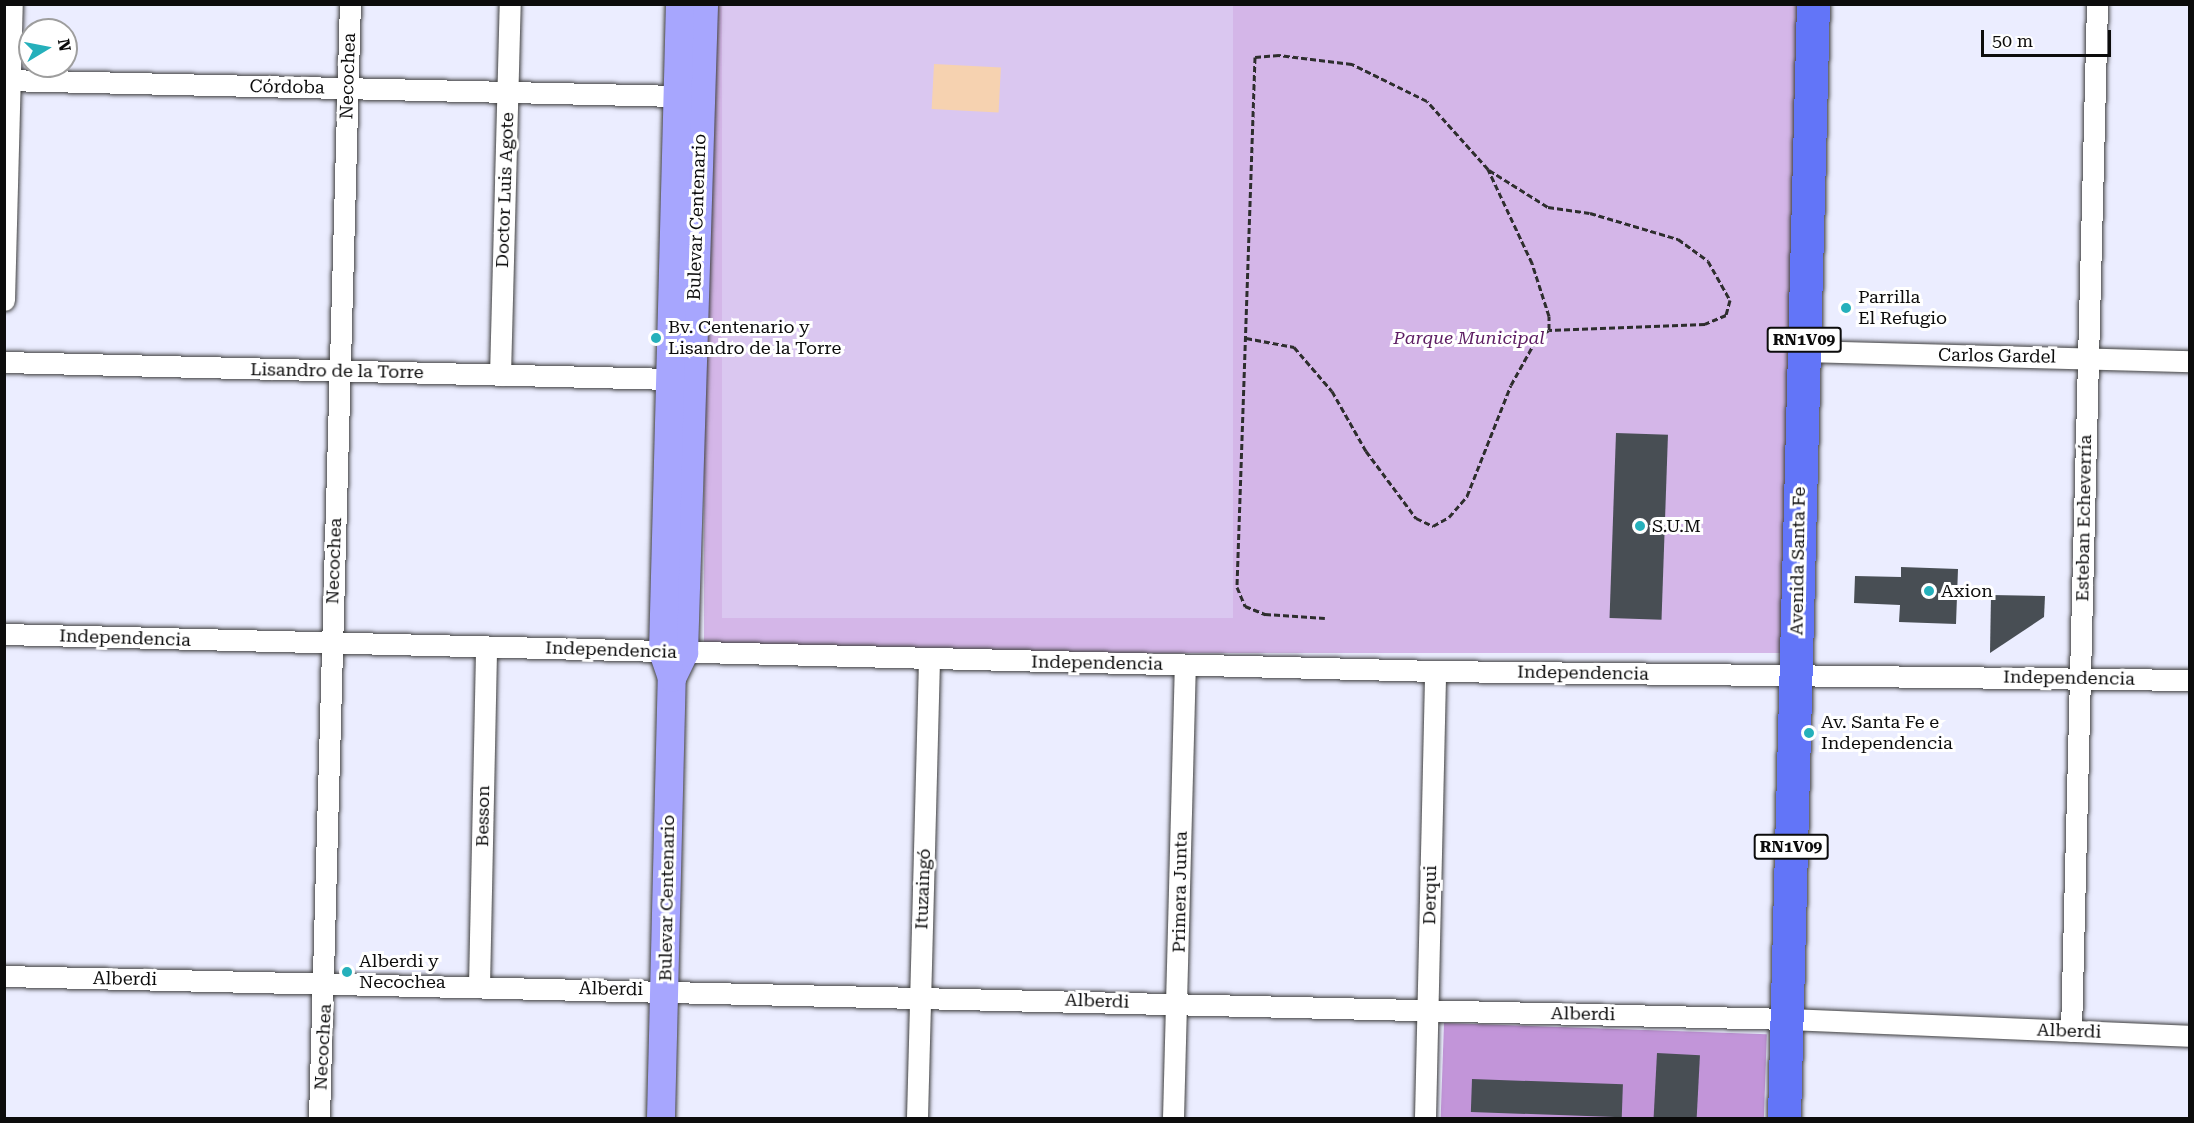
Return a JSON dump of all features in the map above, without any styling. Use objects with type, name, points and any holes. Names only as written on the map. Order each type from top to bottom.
[{"type":"main road","name":"Bulevar Centenario","points":[[673,652],[670,379],[680,4]]},
{"type":"main road","name":"Bulevar Centenario","points":[[661,1119],[673,652],[704,4]]},
{"type":"main road","name":"Avenida Santa Fe","points":[[1784,1119],[1813,4]]},
{"type":"street","points":[[4,300],[7,80],[12,4]]},
{"type":"street","name":"Necochea","points":[[320,1119],[326,983],[331,643],[350,4]]},
{"type":"street","name":"Doctor Luis Agote","points":[[500,375],[510,4]]},
{"type":"street","name":"Esteban Echeverría","points":[[2071,1031],[2097,4]]},
{"type":"street","name":"Córdoba","points":[[7,80],[677,96]]},
{"type":"street","name":"Carlos Gardel","points":[[1804,351],[2190,361]]},
{"type":"street","name":"Lisandro de la Torre","points":[[4,362],[670,379]]},
{"type":"street","name":"Independencia","points":[[4,634],[1435,671],[2190,680]]},
{"type":"street","name":"Besson","points":[[479,986],[486,647]]},
{"type":"street","name":"Ituzaingó","points":[[916,1119],[929,659]]},
{"type":"street","name":"Primera Junta","points":[[1173,1119],[1185,665]]},
{"type":"street","name":"Derqui","points":[[1425,1119],[1435,671]]},
{"type":"street","name":"Alberdi","points":[[4,976],[664,990],[1786,1019],[2190,1036]]},
{"type":"path","points":[[1325,618],[1265,614],[1245,606],[1237,587],[1255,57],[1279,55],[1352,64],[1427,101],[1488,170],[1532,263],[1549,316],[1550,330]]},
{"type":"path","points":[[1246,338],[1294,347],[1332,391],[1366,451],[1404,503],[1416,518],[1433,526],[1449,517],[1467,496],[1511,385],[1537,338],[1550,330],[1705,324],[1726,315],[1730,300],[1708,261],[1678,239],[1590,213],[1548,207],[1488,170]]},
{"type":"green space","name":"Parque Municipal","points":[[704,5],[1813,5],[1813,653],[704,653]]},
{"type":"shaded area","points":[[722,5],[1233,5],[1233,618],[722,618]]},
{"type":"shaded area","points":[[934,64],[1001,68],[999,112],[932,109]]},
{"type":"shaded area","points":[[1444,1023],[1767,1034],[1764,1118],[1441,1118]]},
{"type":"building","name":"S.U.M","points":[[1616,433],[1668,435],[1662,620],[1610,618]]},
{"type":"building","name":"Axion","points":[[1901,567],[1958,569],[1956,624],[1899,622],[1900,605],[1854,603],[1855,576],[1901,577]]},
{"type":"building","points":[[1991,595],[2045,596],[2044,617],[1990,653]]},
{"type":"building","points":[[1657,1053],[1700,1055],[1697,1118],[1654,1118]]},
{"type":"building","points":[[1472,1079],[1623,1084],[1622,1117],[1471,1112]]},
{"type":"place","name":"Parrilla El Refugio","points":[[1846,308]]},
{"type":"place","name":"Bv. Centenario y Lisandro de la Torre","points":[[656,338]]},
{"type":"place","name":"S.U.M","points":[[1640,526]]},
{"type":"place","name":"Axion","points":[[1929,591]]},
{"type":"place","name":"Av. Santa Fe e Independencia","points":[[1809,733]]},
{"type":"place","name":"Alberdi y Necochea","points":[[347,972]]}]
